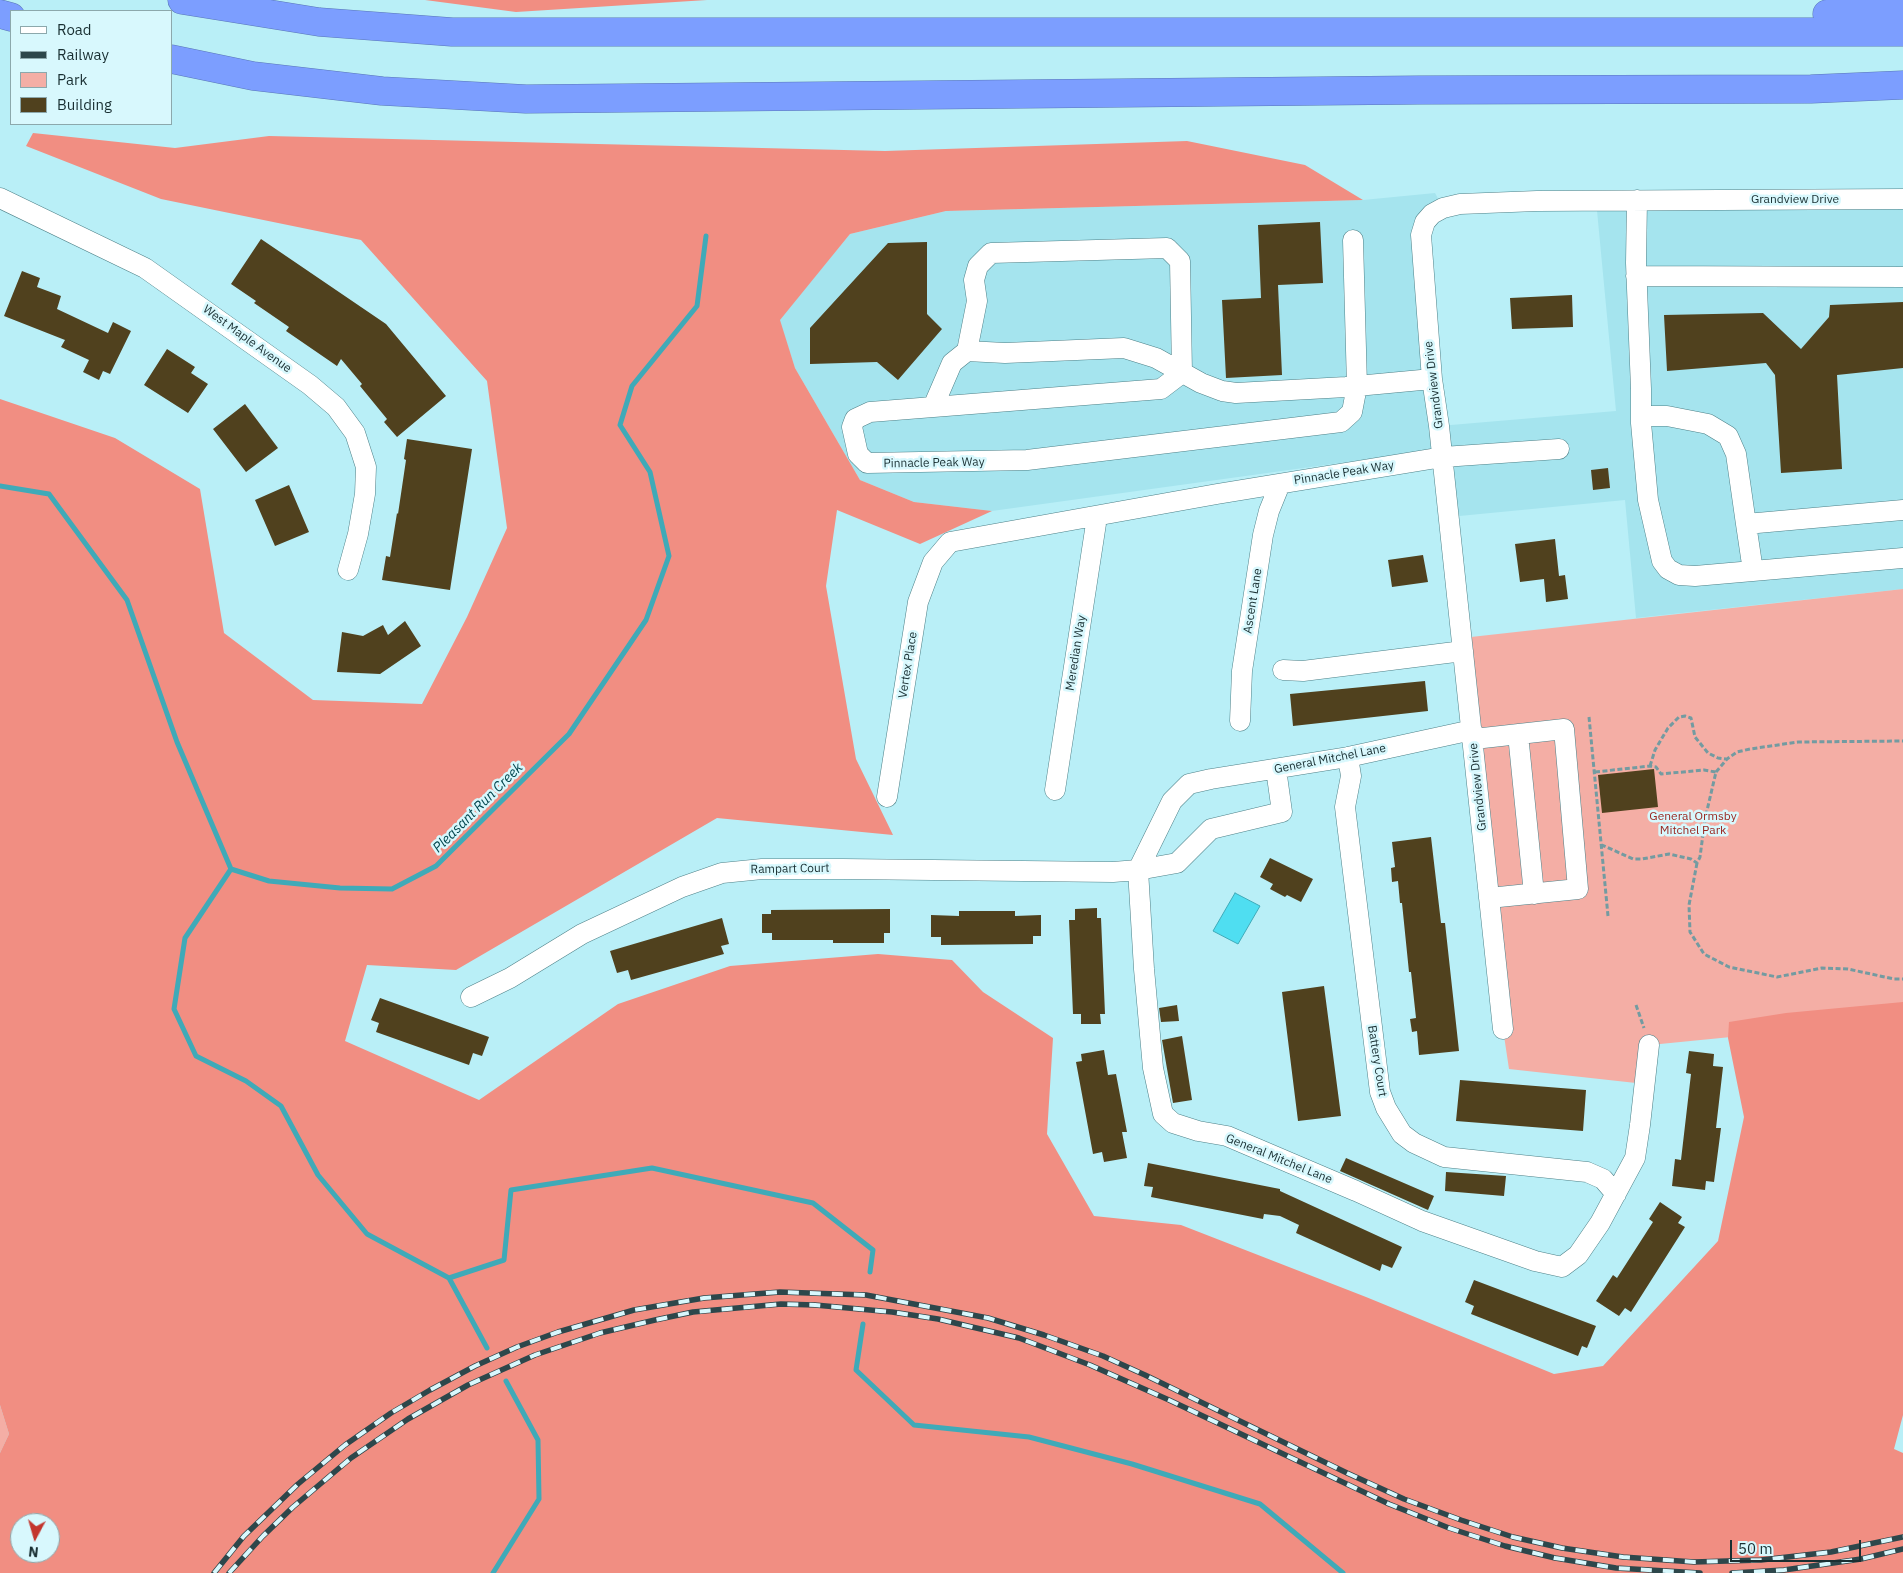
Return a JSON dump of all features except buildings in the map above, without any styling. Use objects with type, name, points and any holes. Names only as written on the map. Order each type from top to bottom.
[{"type":"highway","points":[[182,0],[319,22],[452,32],[1903,32]]},
{"type":"highway","points":[[1662,32],[1804,15],[1903,12]]},
{"type":"highway","points":[[172,59],[253,76],[373,90],[526,99],[1419,90],[1811,89],[1903,85]]},
{"type":"street","name":"West Maple Avenue","points":[[0,198],[145,268],[302,379],[336,407],[355,433],[366,467],[365,494],[358,534],[348,570]]},
{"type":"street","name":"Grandview Drive","points":[[1503,1029],[1443,457],[1432,379],[1421,235],[1425,222],[1432,214],[1443,208],[1460,204],[1537,201],[1903,199]]},
{"type":"street","points":[[1637,200],[1636,276],[1642,389],[1641,416],[1648,500],[1662,561],[1668,569],[1679,575],[1695,576],[1903,558]]},
{"type":"street","points":[[1353,240],[1357,386]]},
{"type":"street","points":[[967,352],[977,301],[974,280],[978,266],[991,253],[1167,248],[1180,261],[1182,373]]},
{"type":"street","points":[[1636,276],[1903,277]]},
{"type":"street","points":[[933,407],[952,363],[967,352],[1005,353],[1124,348],[1156,358],[1201,383],[1236,394],[1432,379]]},
{"type":"street","name":"Pinnacle Peak Way","points":[[1182,373],[1161,389],[870,412],[855,419],[852,427],[858,454],[866,463],[1028,460],[1341,422],[1352,412],[1357,386]]},
{"type":"street","points":[[1641,416],[1667,416],[1708,424],[1728,436],[1736,454],[1753,571]]},
{"type":"street","name":"Pinnacle Peak Way","points":[[950,542],[1443,457],[1559,449]]},
{"type":"street","name":"Ascent Lane","points":[[1240,721],[1242,671],[1263,535],[1269,511],[1280,484]]},
{"type":"street","points":[[1746,524],[1903,510]]},
{"type":"street","name":"Meredian Way","points":[[1055,790],[1097,517]]},
{"type":"street","name":"Vertex Place","points":[[887,797],[918,602],[933,562],[950,542]]},
{"type":"street","points":[[1283,670],[1303,671],[1463,651]]},
{"type":"street","name":"General Mitchel Lane","points":[[1534,894],[1578,889],[1564,729],[1518,734],[1473,734],[1189,784],[1172,801],[1138,870],[1153,1068],[1163,1114],[1174,1123],[1227,1136],[1356,1191],[1422,1222],[1535,1261],[1562,1267],[1578,1255],[1600,1223],[1635,1158],[1649,1045]]},
{"type":"street","points":[[1490,898],[1534,894],[1518,734]]},
{"type":"street","name":"Battery Court","points":[[1348,757],[1351,776],[1345,808],[1380,1092],[1386,1108],[1402,1134],[1414,1143],[1444,1157],[1587,1172],[1603,1179],[1616,1194]]},
{"type":"street","name":"Rampart Court","points":[[471,997],[510,978],[582,934],[682,887],[722,873],[762,869],[1113,872],[1138,870],[1177,863],[1211,828],[1282,812],[1276,769]]},
{"type":"path","points":[[1650,766],[1655,750],[1668,728],[1679,717],[1684,716],[1692,718],[1695,736],[1708,753],[1718,758],[1727,759]]},
{"type":"path","points":[[1589,718],[1608,916]]},
{"type":"path","points":[[1903,741],[1798,742],[1737,752],[1727,759],[1716,772],[1689,905],[1690,932],[1704,954],[1729,967],[1777,977],[1822,968],[1848,969],[1894,979],[1903,979]]},
{"type":"path","points":[[1595,772],[1650,766],[1656,767],[1661,774],[1704,770],[1716,772]]},
{"type":"path","points":[[1602,844],[1634,859],[1669,854],[1691,859],[1696,863]]},
{"type":"path","points":[[1636,1005],[1649,1045]]},
{"type":"shaded area","points":[[425,0],[707,0],[516,12]]},
{"type":"shaded area","points":[[33,133],[175,148],[269,136],[885,151],[1187,141],[1305,165],[1363,200],[946,211],[850,234],[780,320],[795,368],[860,480],[914,502],[992,511],[920,544],[837,510],[826,586],[856,759],[893,835],[717,818],[456,970],[367,965],[345,1041],[479,1100],[618,1004],[730,966],[878,954],[952,960],[983,992],[1053,1038],[1047,1134],[1094,1216],[1181,1225],[1366,1297],[1554,1374],[1603,1366],[1718,1241],[1744,1117],[1728,1038],[1729,1022],[1786,1013],[1903,1002],[1903,1415],[1894,1449],[1903,1453],[1903,1573],[0,1573],[0,1453],[9,1434],[0,1405],[0,399],[115,438],[200,489],[224,633],[313,700],[422,704],[467,617],[507,528],[487,381],[361,240],[161,199],[26,146]]},
{"type":"shaded area","points":[[1435,193],[1443,208],[1425,222],[1439,426],[1616,411],[1596,200],[1903,199],[1903,589],[1636,618],[1625,500],[1449,517],[1441,449],[992,511],[914,502],[860,480],[795,368],[779,320],[850,234],[946,211],[1363,200]]},
{"type":"green space","name":"General Ormsby Mitchel Park","points":[[1903,589],[1903,1020],[1650,1045],[1645,1084],[1509,1069],[1503,1029],[1462,638]]},
{"type":"green space","points":[[0,1405],[9,1434],[0,1453]]},
{"type":"water","points":[[1235,893],[1260,906],[1238,944],[1213,931]]},
{"type":"waterway","name":"Pleasant Run Creek","points":[[231,869],[269,881],[340,888],[392,889],[436,866],[569,734],[646,620],[669,556],[650,472],[620,425],[632,386],[697,306],[706,236]]},
{"type":"waterway","points":[[0,486],[49,494],[127,600],[177,742],[231,869]]},
{"type":"waterway","name":"Pleasant Run Creek","points":[[231,869],[185,938],[174,1009],[196,1056],[246,1081],[281,1106],[318,1175],[367,1234],[449,1278],[487,1348]]},
{"type":"waterway","points":[[449,1278],[504,1260],[511,1190],[652,1168],[813,1203],[873,1250],[870,1272]]},
{"type":"waterway","points":[[863,1324],[856,1370],[914,1425],[1029,1437],[1132,1464],[1260,1504],[1343,1573]]},
{"type":"waterway","name":"Pleasant Run Creek","points":[[493,1573],[539,1499],[538,1440],[506,1381]]},
{"type":"railway","points":[[214,1573],[244,1536],[298,1484],[345,1445],[391,1413],[475,1366],[517,1347],[558,1332],[634,1310],[704,1298],[780,1292],[866,1295],[988,1318],[1044,1335],[1103,1356],[1145,1375],[1404,1499],[1513,1537],[1562,1548],[1623,1557],[1694,1562],[1761,1560],[1831,1552],[1903,1537]]},
{"type":"railway","points":[[229,1573],[293,1507],[351,1458],[408,1419],[468,1385],[535,1355],[600,1333],[693,1312],[781,1304],[892,1312],[938,1319],[1019,1338],[1090,1365],[1169,1400],[1389,1504],[1449,1528],[1505,1546],[1555,1558],[1616,1568],[1700,1573]]},
{"type":"railway","points":[[1732,1573],[1784,1570],[1861,1559],[1903,1549]]}]
